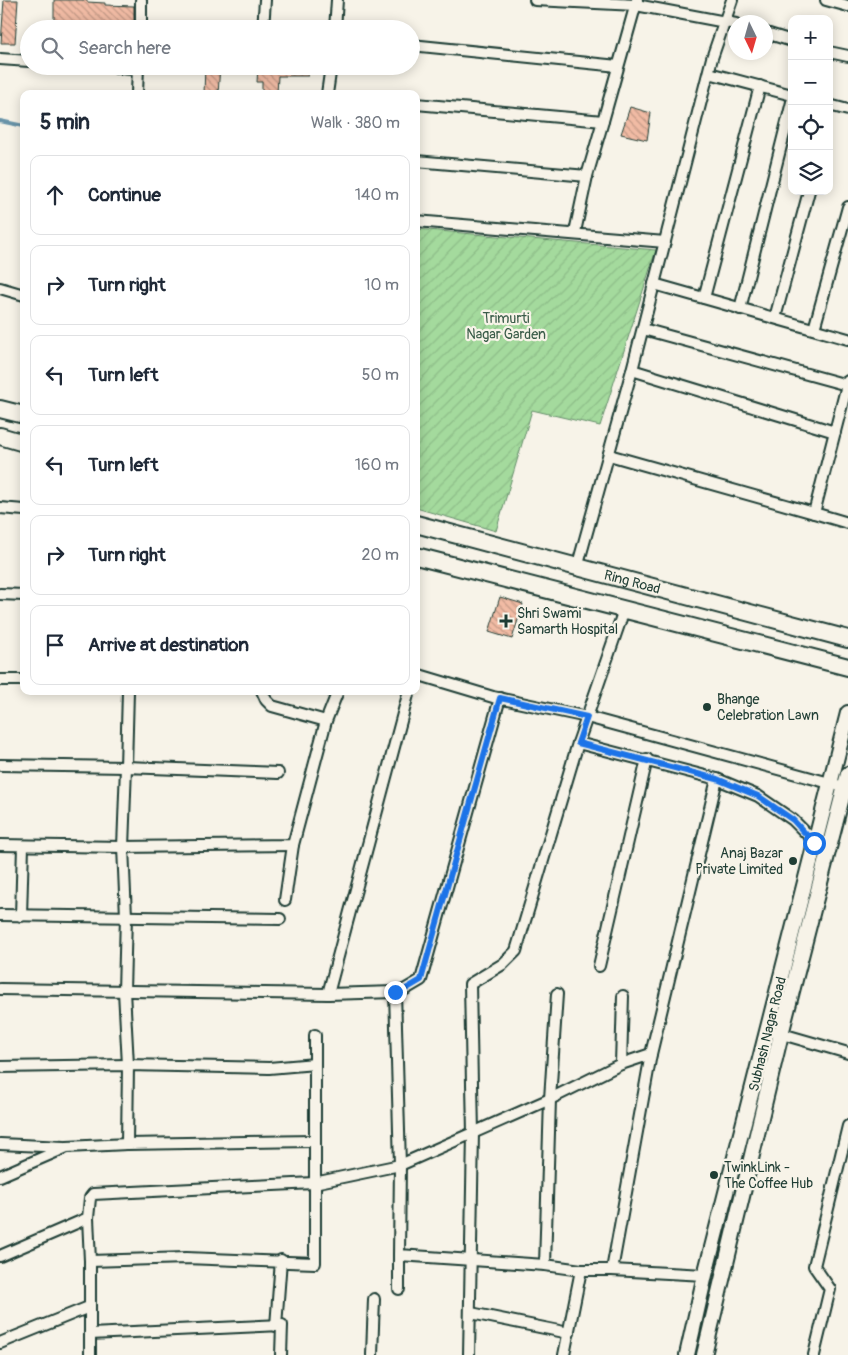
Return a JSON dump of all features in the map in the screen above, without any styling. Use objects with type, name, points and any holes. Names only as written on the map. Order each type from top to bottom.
[{"type":"main road","points":[[0,408],[20,414]]},
{"type":"main road","points":[[0,436],[20,442]]},
{"type":"main road","name":"Ring Road","points":[[420,525],[848,639]]},
{"type":"main road","points":[[420,557],[848,667]]},
{"type":"street","points":[[141,0],[141,20]]},
{"type":"street","points":[[264,20],[265,0]]},
{"type":"street","points":[[335,20],[337,0]]},
{"type":"street","points":[[535,0],[637,2],[728,21]]},
{"type":"street","points":[[577,568],[643,329],[709,73],[732,0]]},
{"type":"street","points":[[826,0],[848,6]]},
{"type":"street","points":[[576,232],[588,176],[637,2]]},
{"type":"street","points":[[773,35],[788,40]]},
{"type":"street","points":[[420,46],[618,66]]},
{"type":"street","points":[[833,53],[848,56]]},
{"type":"street","points":[[0,59],[20,60]]},
{"type":"street","points":[[709,73],[788,94]]},
{"type":"street","points":[[137,90],[138,75]]},
{"type":"street","points":[[330,90],[331,75]]},
{"type":"street","points":[[704,298],[760,86]]},
{"type":"street","points":[[420,104],[603,121]]},
{"type":"street","points":[[740,309],[791,105]]},
{"type":"street","points":[[833,108],[848,110]]},
{"type":"street","points":[[420,161],[588,176]]},
{"type":"street","points":[[775,318],[808,195]]},
{"type":"street","points":[[814,330],[848,207]]},
{"type":"street","points":[[420,221],[576,232],[665,242]]},
{"type":"street","points":[[654,284],[848,339]]},
{"type":"street","points":[[0,288],[20,294]]},
{"type":"street","points":[[643,329],[848,383],[814,513]]},
{"type":"street","points":[[632,370],[835,432]]},
{"type":"street","points":[[609,455],[848,523]]},
{"type":"street","points":[[0,508],[20,510]]},
{"type":"street","points":[[0,594],[20,595]]},
{"type":"street","points":[[469,1355],[473,1132],[470,984],[497,968],[516,951],[582,730],[624,610]]},
{"type":"street","points":[[420,675],[500,698],[582,730],[647,759],[717,779],[758,796],[793,820],[827,854]]},
{"type":"street","points":[[0,680],[20,680]]},
{"type":"street","points":[[127,1144],[128,1065],[124,991],[126,916],[123,847],[128,695]]},
{"type":"street","points":[[265,695],[272,706],[326,722]]},
{"type":"street","points":[[285,900],[293,845],[326,722],[336,695]]},
{"type":"street","points":[[328,994],[408,695]]},
{"type":"street","points":[[0,989],[328,994],[395,992],[409,988],[421,980],[500,698]]},
{"type":"street","name":"Subhash Nagar Road","points":[[687,1355],[705,1276],[774,1032],[814,843],[843,783],[848,713]]},
{"type":"street","points":[[582,730],[843,783],[827,854],[774,1032],[704,1355]]},
{"type":"street","points":[[599,966],[647,759]]},
{"type":"street","points":[[0,765],[126,767],[278,773]]},
{"type":"street","points":[[612,1270],[651,1054],[717,779]]},
{"type":"street","points":[[0,846],[293,845]]},
{"type":"street","points":[[21,916],[23,846]]},
{"type":"street","points":[[0,915],[280,920]]},
{"type":"street","points":[[395,992],[400,1165],[399,1289]]},
{"type":"street","points":[[545,1265],[550,1099],[557,994]]},
{"type":"street","points":[[621,1064],[623,996]]},
{"type":"street","points":[[774,1032],[848,1054]]},
{"type":"street","points":[[90,1261],[186,1258],[281,1260],[314,1263],[315,1034]]},
{"type":"street","points":[[90,1355],[88,1218],[90,1198],[93,1194],[314,1183],[400,1165],[550,1099],[621,1064],[651,1054]]},
{"type":"street","points":[[0,1067],[128,1065],[270,1068],[315,1064]]},
{"type":"street","points":[[814,1355],[830,1289],[814,1266],[848,1126]]},
{"type":"street","points":[[0,1144],[67,1148],[127,1144],[314,1141]]},
{"type":"street","points":[[0,1176],[67,1148]]},
{"type":"street","points":[[0,1256],[88,1218]]},
{"type":"street","points":[[399,1255],[545,1265],[581,1270],[705,1276]]},
{"type":"street","points":[[276,1326],[281,1260]]},
{"type":"street","points":[[564,1355],[581,1270]]},
{"type":"street","points":[[372,1355],[374,1299]]},
{"type":"street","points":[[0,1343],[89,1307]]},
{"type":"street","points":[[471,1313],[569,1332]]},
{"type":"street","points":[[90,1334],[282,1325],[281,1355]]},
{"type":"green space","name":"Trimurti Nagar Garden","points":[[420,229],[656,250],[600,426],[532,410],[496,531],[420,509]]},
{"type":"building","points":[[4,0],[18,0],[15,43],[1,43]]},
{"type":"building","points":[[54,0],[87,0],[87,2],[105,3],[105,5],[134,6],[134,20],[54,20]]},
{"type":"building","points":[[205,75],[219,75],[218,90],[204,90]]},
{"type":"building","points":[[257,75],[308,75],[278,76],[277,90],[262,90],[262,82],[257,82]]},
{"type":"building","points":[[630,107],[651,113],[647,140],[621,134]]},
{"type":"building","points":[[500,597],[523,604],[512,639],[489,632]]},
{"type":"waterway","points":[[0,121],[20,125]]},
{"type":"place","name":"Shri Swami Samarth Hospital","points":[[506,621]]},
{"type":"place","name":"Bhange Celebration Lawn","points":[[707,707]]},
{"type":"place","name":"Anaj Bazar Private Limited","points":[[793,861]]},
{"type":"place","name":"TwinkLink - The Coffee Hub","points":[[714,1175]]},
{"type":"route","points":[[395,992],[414,986],[421,980],[500,698],[587,717],[578,743],[647,759],[717,779],[758,796],[793,820],[814,843]]}]
